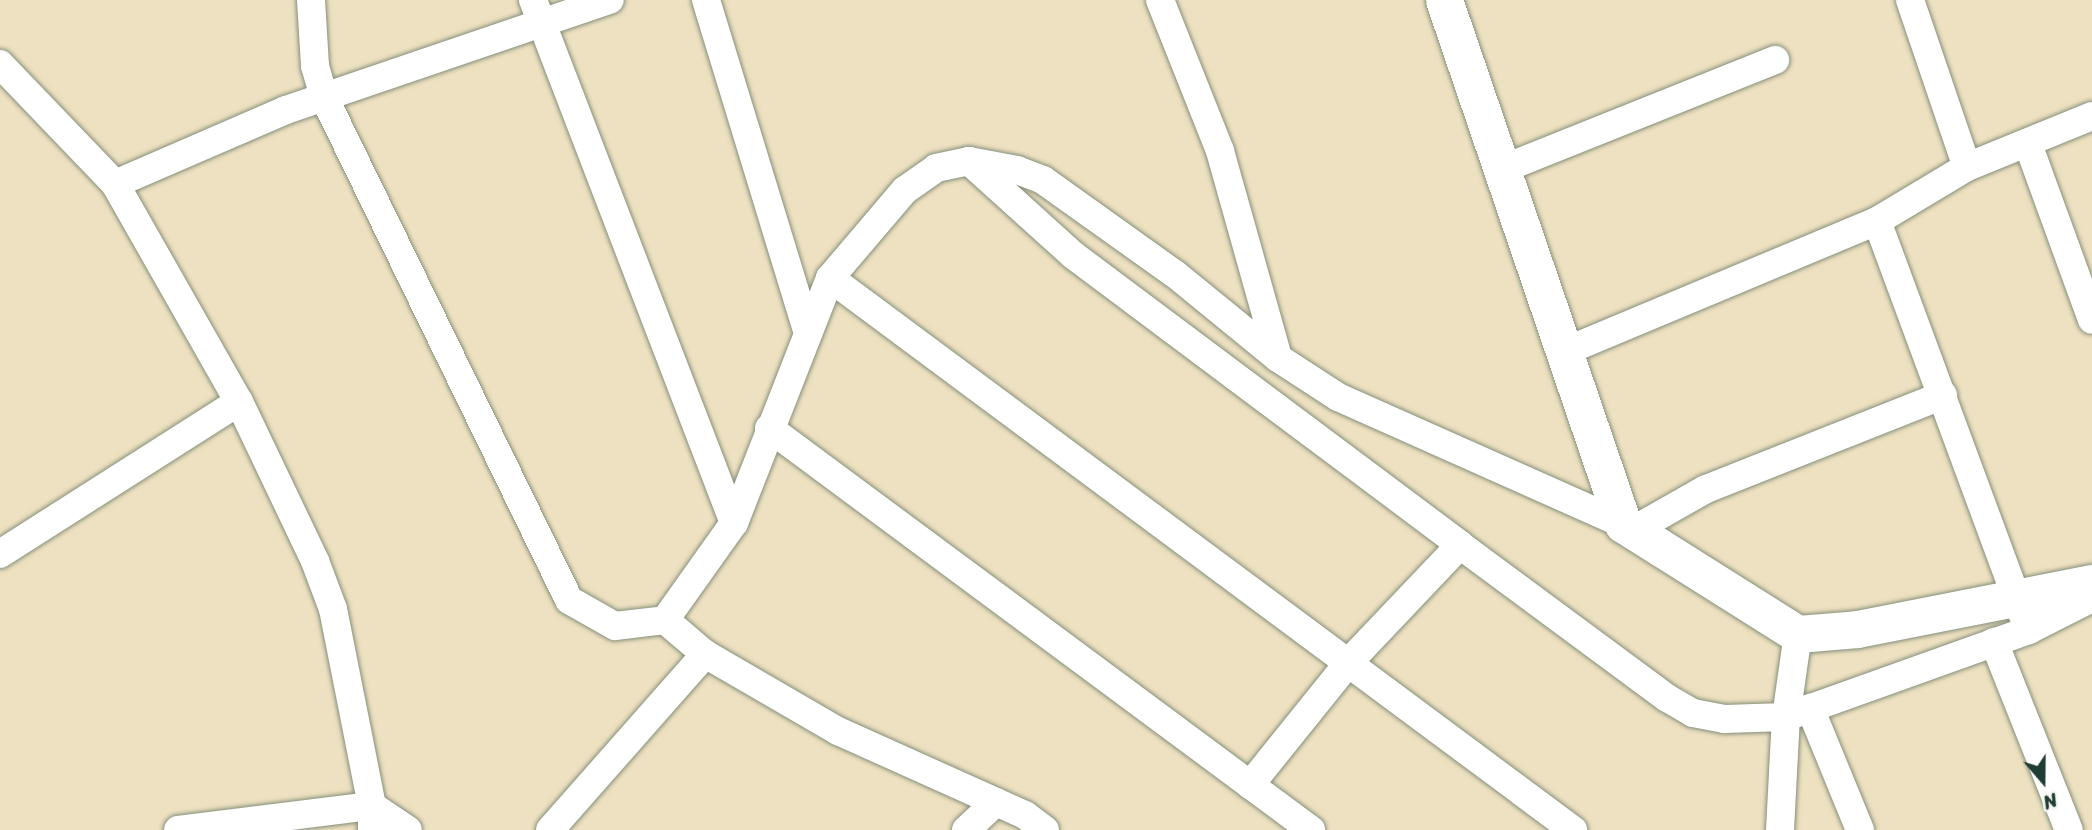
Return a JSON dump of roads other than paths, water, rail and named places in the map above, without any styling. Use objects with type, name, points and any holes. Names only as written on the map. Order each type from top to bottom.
[{"type":"street","points":[[312,0],[315,66],[324,97],[569,600],[615,626],[665,620],[705,654],[838,731],[996,802],[1045,830]]},
{"type":"street","points":[[115,184],[538,12],[610,0]]},
{"type":"street","points":[[706,0],[807,331]]},
{"type":"street","points":[[1160,0],[1220,151],[1278,358]]},
{"type":"street","points":[[1444,0],[1505,168],[1628,527]]},
{"type":"street","points":[[1910,0],[1967,167]]},
{"type":"street","points":[[538,12],[734,523]]},
{"type":"street","points":[[1505,168],[1775,60]]},
{"type":"street","points":[[0,64],[115,184],[239,402],[333,610],[372,818]]},
{"type":"street","points":[[1566,351],[1877,221],[1967,167],[2092,116]]},
{"type":"street","points":[[2028,144],[2092,320]]},
{"type":"street","points":[[665,620],[734,523],[830,278],[905,190],[936,168],[969,161],[1043,180],[1175,274],[1278,358],[1338,397],[1628,527],[1798,634],[2023,615],[2092,598]]},
{"type":"street","points":[[969,161],[1073,255],[1460,545],[1693,713],[1724,719],[1798,713],[1994,642],[2023,615],[2092,583]]},
{"type":"street","points":[[1877,221],[2023,615]]},
{"type":"street","points":[[830,278],[1573,830]]},
{"type":"street","points":[[1628,527],[1706,489],[1943,395]]},
{"type":"street","points":[[0,554],[239,402]]},
{"type":"street","points":[[769,428],[1311,830]]},
{"type":"street","points":[[1250,785],[1348,663],[1460,545]]},
{"type":"street","points":[[1780,830],[1798,713],[1798,634]]},
{"type":"street","points":[[1994,642],[2069,830]]},
{"type":"street","points":[[550,830],[705,654]]},
{"type":"street","points":[[1798,713],[1860,830]]},
{"type":"street","points":[[966,830],[996,802]]},
{"type":"street","points":[[178,830],[372,818],[408,830]]}]
